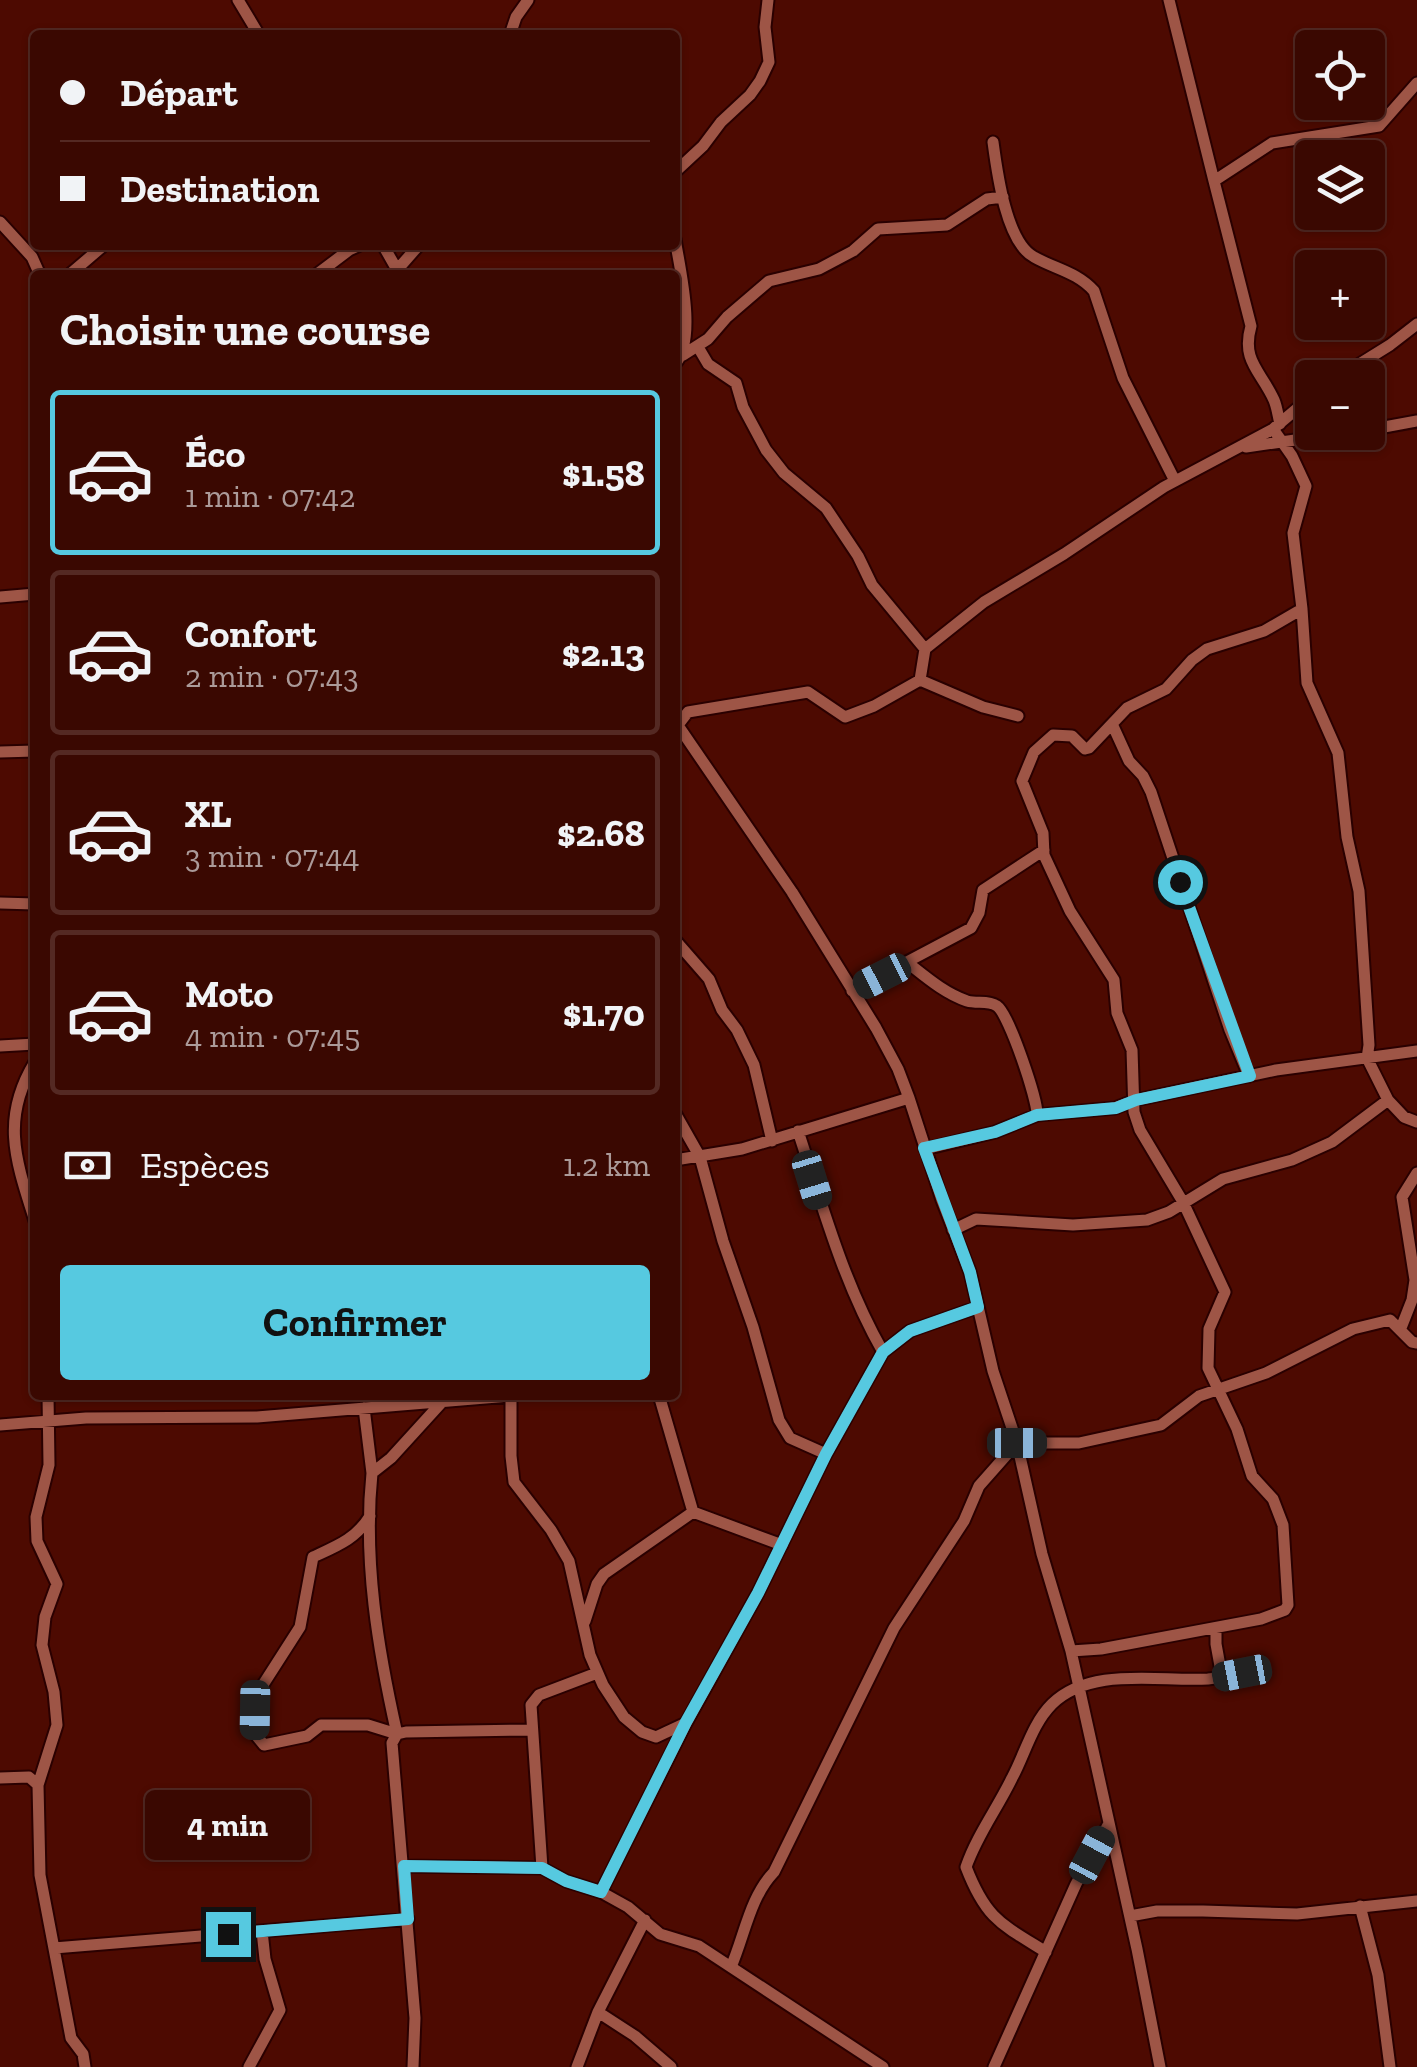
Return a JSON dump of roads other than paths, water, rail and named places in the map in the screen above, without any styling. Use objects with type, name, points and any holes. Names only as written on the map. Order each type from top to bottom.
[{"type":"street","points":[[238,0],[256,30]]},
{"type":"street","points":[[512,30],[528,0]]},
{"type":"street","points":[[680,167],[760,81],[769,62],[765,17],[768,0]]},
{"type":"street","points":[[1169,0],[1250,326],[1246,344],[1251,362],[1273,398],[1276,426],[1306,486],[1294,533],[1307,683],[1338,754],[1346,838],[1358,891],[1367,1058],[1388,1100],[1411,1120],[1417,1135]]},
{"type":"street","points":[[1214,182],[1272,143],[1379,126],[1417,83]]},
{"type":"street","points":[[994,142],[1015,236],[1023,250],[1085,281],[1094,291],[1123,378],[1175,481]]},
{"type":"street","points":[[680,359],[769,281],[819,269],[853,251],[878,229],[947,225],[987,199],[1004,197]]},
{"type":"street","points":[[0,222],[32,257],[38,270]]},
{"type":"street","points":[[75,270],[98,250]]},
{"type":"street","points":[[322,270],[348,250]]},
{"type":"street","points":[[677,250],[683,276],[680,339]]},
{"type":"street","points":[[1364,360],[1417,324]]},
{"type":"street","points":[[698,347],[708,364],[736,383],[743,407],[766,450],[784,473],[826,508],[872,585],[925,650]]},
{"type":"street","points":[[920,680],[925,650],[970,611],[1175,481],[1276,426],[1295,410]]},
{"type":"street","points":[[1385,427],[1417,421]]},
{"type":"street","points":[[1239,448],[1295,442]]},
{"type":"street","points":[[0,597],[30,594]]},
{"type":"street","points":[[1071,1651],[1101,1649],[1271,1616],[1288,1605],[1287,1552],[1280,1514],[1252,1476],[1237,1430],[1208,1368],[1208,1329],[1225,1292],[1184,1202],[1140,1130],[1134,1112],[1132,1050],[1117,1013],[1114,980],[1070,911],[1044,850],[1040,821],[1022,781],[1034,752],[1053,735],[1072,736],[1085,749],[1089,748],[1127,708],[1166,689],[1207,649],[1264,632],[1302,609]]},
{"type":"street","points":[[920,680],[973,704],[1018,716]]},
{"type":"street","points":[[680,719],[688,712],[808,692],[850,717],[920,680]]},
{"type":"street","points":[[1113,726],[1128,761],[1143,776],[1151,792],[1230,1030],[1250,1076]]},
{"type":"street","points":[[680,729],[792,892],[898,1069],[970,1272],[992,1372],[1017,1443],[1042,1554],[1071,1651],[1160,2067]]},
{"type":"street","points":[[0,752],[30,751]]},
{"type":"street","points":[[852,990],[971,928],[980,913],[983,890],[1044,850]]},
{"type":"street","points":[[0,903],[30,904]]},
{"type":"street","points":[[680,946],[709,980],[746,1048],[754,1065],[772,1141]]},
{"type":"street","points":[[908,963],[939,988],[967,1001],[995,1005],[1002,1011],[1034,1094],[1037,1115]]},
{"type":"street","points":[[0,1046],[30,1044]]},
{"type":"street","points":[[924,1148],[995,1132],[1037,1115],[1098,1111],[1250,1076],[1417,1051]]},
{"type":"street","points":[[30,1071],[10,1109],[16,1172],[30,1208]]},
{"type":"street","points":[[680,1159],[772,1141],[908,1098]]},
{"type":"street","points":[[953,1230],[976,1218],[1073,1225],[1148,1220],[1223,1179],[1292,1160],[1332,1142],[1388,1100]]},
{"type":"street","points":[[680,1122],[700,1157],[722,1241],[780,1420],[799,1445],[826,1454]]},
{"type":"street","points":[[798,1131],[842,1268],[883,1352]]},
{"type":"street","points":[[1400,1328],[1412,1300],[1415,1280],[1402,1198],[1417,1173]]},
{"type":"street","points":[[601,1892],[686,1722],[883,1352],[910,1331],[978,1307]]},
{"type":"street","points":[[730,1967],[758,1888],[774,1872],[894,1628],[1002,1456],[1017,1443],[1079,1443],[1150,1428],[1168,1421],[1199,1396],[1266,1373],[1364,1325],[1390,1320],[1417,1344]]},
{"type":"street","points":[[48,1400],[49,1465],[36,1516],[37,1541],[57,1584],[45,1617],[42,1645],[54,1692],[57,1726],[38,1786],[40,1875],[72,2038],[83,2054],[85,2067]]},
{"type":"street","points":[[0,1425],[50,1420],[256,1417],[465,1400]]},
{"type":"street","points":[[511,1400],[510,1456],[514,1482],[551,1530],[569,1562],[597,1673],[624,1717],[642,1732],[656,1737],[686,1722]]},
{"type":"street","points":[[660,1400],[693,1512]]},
{"type":"street","points":[[372,1473],[442,1402]]},
{"type":"street","points":[[364,1408],[372,1473],[370,1516],[378,1654],[397,1734],[392,1743],[415,2018],[413,2067]]},
{"type":"street","points":[[693,1512],[782,1544]]},
{"type":"street","points":[[584,1627],[592,1597],[604,1574],[693,1512]]},
{"type":"street","points":[[370,1516],[344,1544],[313,1557],[300,1627],[260,1691],[255,1734],[264,1746],[307,1736],[321,1724],[368,1725],[397,1734],[531,1730]]},
{"type":"street","points":[[1216,1628],[1222,1677]]},
{"type":"street","points":[[1046,1952],[999,1923],[983,1908],[966,1867],[973,1846],[1051,1705],[1078,1687],[1122,1678],[1160,1681],[1222,1677],[1262,1669]]},
{"type":"street","points":[[542,1868],[531,1705],[539,1695],[597,1673]]},
{"type":"street","points":[[0,1778],[28,1777],[38,1786]]},
{"type":"street","points":[[994,2067],[1076,1884],[1108,1825]]},
{"type":"street","points":[[404,1866],[542,1868],[601,1892],[660,1934],[699,1946],[883,2067]]},
{"type":"street","points":[[1130,1916],[1203,1910],[1297,1914],[1417,1902]]},
{"type":"street","points":[[1360,1906],[1378,1975],[1390,2067]]},
{"type":"street","points":[[54,1948],[408,1919]]},
{"type":"street","points":[[577,2067],[598,2012],[644,1920]]},
{"type":"street","points":[[249,2067],[280,2010],[265,1959],[262,1931]]},
{"type":"street","points":[[598,2012],[635,2036],[670,2067]]},
{"type":"street","points":[[1149,2067],[1158,2052]]}]
